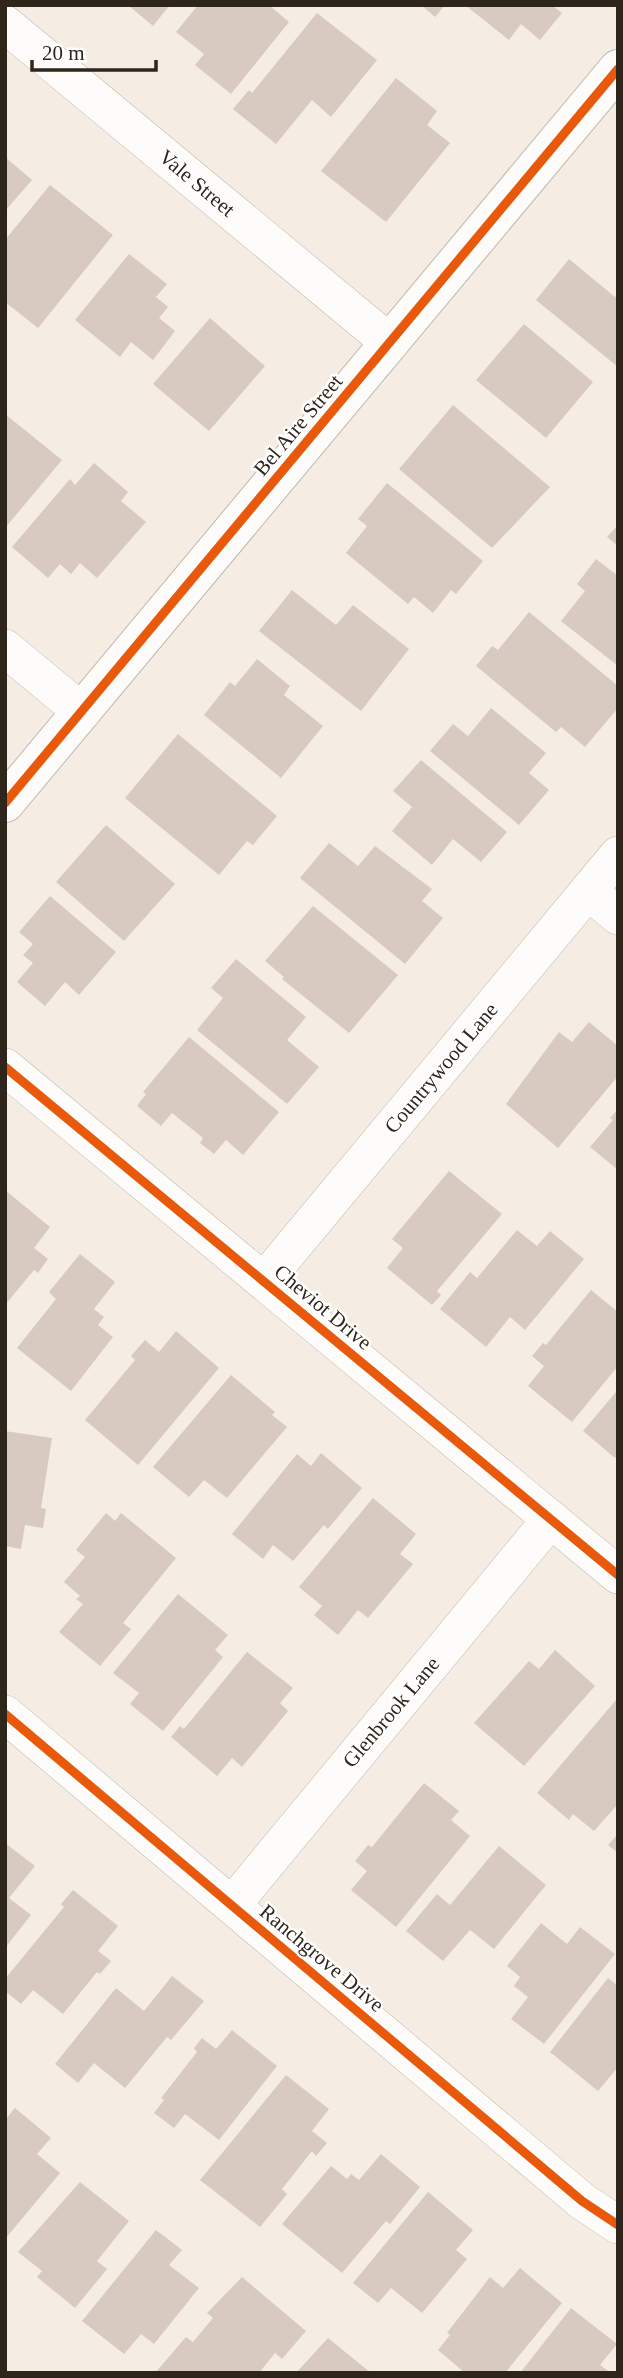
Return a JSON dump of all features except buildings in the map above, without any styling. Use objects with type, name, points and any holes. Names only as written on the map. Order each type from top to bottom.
[{"type":"street","name":"Vale Street","points":[[5,23],[390,343]]},
{"type":"street","name":"Bel Aire Street","points":[[5,803],[618,69]]},
{"type":"street","points":[[5,649],[82,712]]},
{"type":"street","name":"Countrywood Lane","points":[[264,1281],[618,855]]},
{"type":"street","points":[[588,891],[618,916]]},
{"type":"street","name":"Cheviot Drive","points":[[5,1067],[618,1575]]},
{"type":"street","name":"Glenbrook Lane","points":[[232,1905],[551,1519]]},
{"type":"street","name":"Ranchgrove Drive","points":[[5,1714],[582,2200],[618,2225]]},
{"type":"cycle path","points":[[5,803],[618,69]]},
{"type":"cycle path","points":[[5,1067],[618,1575]]},
{"type":"cycle path","points":[[5,1714],[582,2201],[618,2225]]}]
